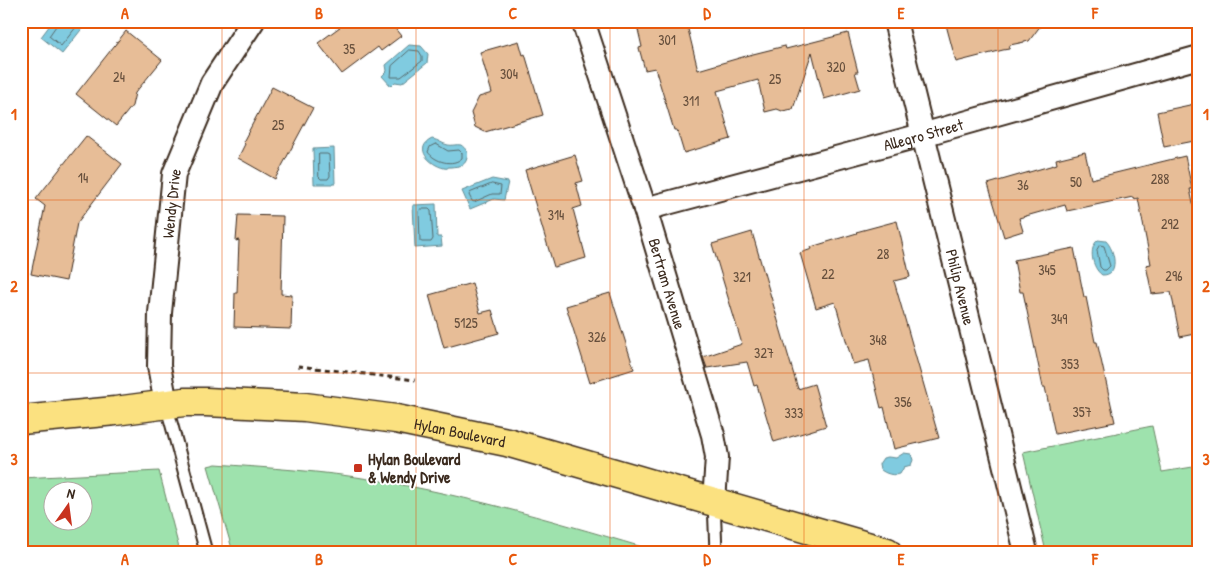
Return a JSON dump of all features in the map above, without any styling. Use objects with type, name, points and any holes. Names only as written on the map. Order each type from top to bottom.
[{"type":"main road","name":"Hylan Boulevard","points":[[21,420],[166,404],[206,402],[268,404],[336,411],[418,423],[507,442],[887,552]]},
{"type":"street","name":"Wendy Drive","points":[[166,404],[158,358],[160,313],[174,174],[212,83],[253,21]]},
{"type":"street","name":"Bertram Avenue","points":[[584,21],[645,209],[716,445],[714,502]]},
{"type":"street","name":"Philip Avenue","points":[[895,21],[1026,552]]},
{"type":"street","name":"Allegro Street","points":[[645,209],[922,135],[1199,57]]},
{"type":"lane","points":[[166,404],[206,552]]},
{"type":"lane","name":"Bertram Avenue","points":[[714,502],[716,552]]},
{"type":"path","points":[[298,366],[415,380]]},
{"type":"green space","points":[[1152,426],[1162,472],[1199,466],[1199,552],[1046,552],[1023,452]]},
{"type":"green space","points":[[216,464],[336,474],[447,494],[588,531],[659,552],[233,552],[208,466]]},
{"type":"green space","points":[[159,471],[180,552],[21,552],[21,478]]},
{"type":"water","points":[[53,21],[88,21],[62,54],[41,37]]},
{"type":"water","points":[[409,45],[421,46],[428,54],[427,63],[402,83],[395,82],[391,86],[382,76],[387,71],[386,65]]},
{"type":"water","points":[[432,139],[448,145],[461,145],[467,154],[465,163],[444,168],[429,160],[424,147]]},
{"type":"water","points":[[334,148],[335,184],[314,184],[313,149]]},
{"type":"water","points":[[492,179],[508,182],[504,200],[494,199],[470,209],[462,191]]},
{"type":"water","points":[[436,204],[437,237],[441,237],[442,246],[415,248],[413,205]]},
{"type":"water","points":[[1098,240],[1106,241],[1112,250],[1114,267],[1108,274],[1102,275],[1099,272],[1092,258],[1093,248]]},
{"type":"water","points":[[904,453],[911,454],[913,460],[911,465],[904,467],[900,474],[890,474],[880,469],[879,464],[883,458],[896,458]]},
{"type":"building","points":[[348,21],[389,21],[401,36],[381,51],[378,47],[342,74],[318,43]]},
{"type":"building","points":[[636,21],[686,21],[698,70],[785,46],[786,49],[848,33],[858,72],[855,72],[860,89],[824,99],[812,52],[793,109],[782,111],[777,109],[765,112],[758,80],[717,91],[731,139],[684,153],[677,130],[674,130],[655,68],[645,70],[639,48],[642,47]]},
{"type":"building","points":[[945,21],[1044,21],[1029,41],[1010,45],[1009,49],[956,62]]},
{"type":"building","points":[[126,31],[162,60],[135,93],[132,106],[116,126],[76,94]]},
{"type":"building","points":[[519,41],[523,55],[525,54],[543,115],[485,132],[475,127],[471,113],[479,97],[492,93],[480,52]]},
{"type":"building","points":[[272,87],[313,108],[275,179],[238,158],[245,144],[243,142]]},
{"type":"building","points":[[1199,103],[1199,140],[1164,147],[1157,112]]},
{"type":"building","points":[[86,136],[122,164],[77,223],[66,281],[31,274],[45,206],[36,199]]},
{"type":"building","points":[[1085,152],[1091,179],[1185,156],[1199,232],[1199,333],[1180,337],[1171,292],[1152,294],[1146,265],[1151,264],[1138,198],[1134,199],[1133,197],[1067,211],[1065,205],[1019,218],[1023,231],[1004,237],[988,184],[1057,164],[1056,159]]},
{"type":"building","points":[[575,155],[583,181],[576,183],[582,206],[573,209],[586,258],[554,267],[525,170]]},
{"type":"building","points":[[238,215],[283,216],[281,294],[292,295],[291,329],[234,327],[239,240],[236,241]]},
{"type":"building","points":[[897,221],[910,277],[894,281],[939,438],[894,449],[884,407],[881,408],[869,360],[853,364],[835,302],[816,308],[800,253],[812,249],[811,247],[856,232]]},
{"type":"building","points":[[752,232],[798,389],[814,384],[826,426],[774,442],[757,385],[754,386],[747,362],[707,368],[703,357],[742,344],[712,244]]},
{"type":"building","points":[[1074,248],[1084,297],[1086,297],[1115,422],[1055,434],[1014,260]]},
{"type":"building","points":[[472,283],[480,313],[492,310],[499,333],[444,348],[429,295]]},
{"type":"building","points":[[610,293],[634,369],[590,383],[566,306]]},
{"type":"place","name":"Hylan Boulevard & Wendy Drive","points":[[358,468]]}]
